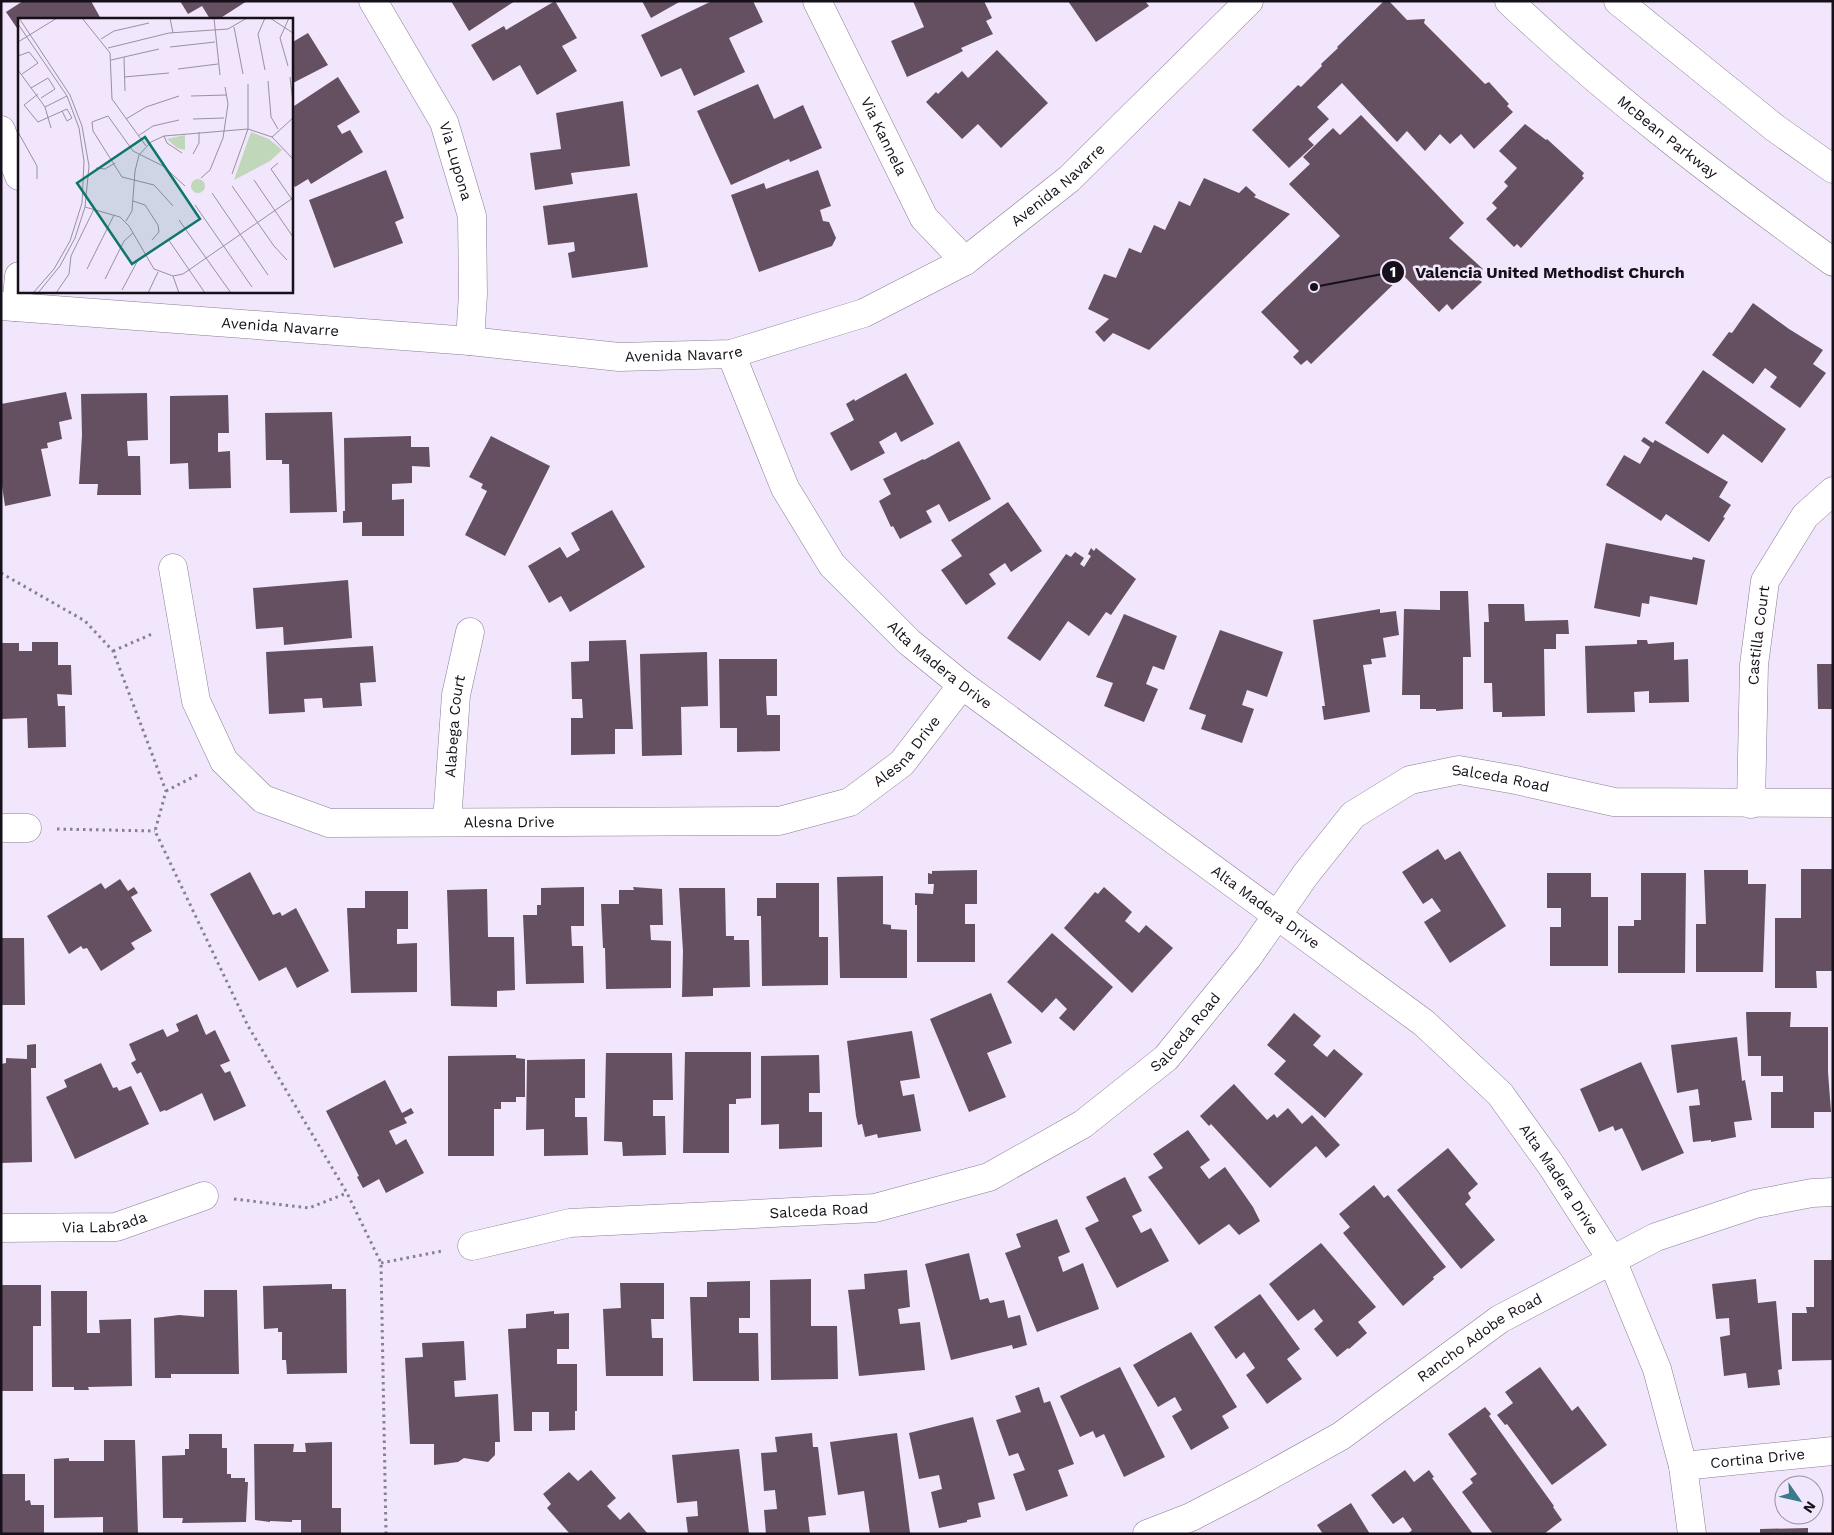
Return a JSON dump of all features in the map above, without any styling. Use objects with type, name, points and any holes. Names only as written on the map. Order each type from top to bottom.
[{"type":"street","name":"Via Lupona","points":[[373,1],[444,122],[472,216],[473,294],[470,340]]},
{"type":"street","name":"Via Kannela","points":[[817,1],[924,218],[965,261]]},
{"type":"street","name":"Avenida Navarre","points":[[9,307],[470,340],[619,357],[731,354],[864,313],[965,261],[1069,179],[1249,1]]},
{"type":"street","name":"McBean Parkway","points":[[1510,1],[1550,40],[1657,131],[1833,262]]},
{"type":"street","points":[[1618,1],[1774,128],[1833,169]]},
{"type":"street","points":[[1,130],[18,173]]},
{"type":"street","points":[[9,307],[18,279]]},
{"type":"street","name":"Alta Madera Drive","points":[[731,354],[785,488],[832,565],[909,642],[962,685],[1279,915],[1424,1023],[1500,1094],[1551,1165],[1612,1260],[1657,1369],[1683,1466],[1692,1534]]},
{"type":"street","name":"Castilla Court","points":[[1752,804],[1754,665],[1765,581],[1805,516],[1833,491]]},
{"type":"street","name":"Alesna Drive","points":[[173,568],[196,700],[224,761],[263,799],[329,823],[779,821],[850,802],[902,763],[962,685]]},
{"type":"street","name":"Alabega Court","points":[[447,822],[456,695],[470,632]]},
{"type":"street","name":"Salceda Road","points":[[472,1246],[570,1223],[875,1208],[989,1177],[1083,1124],[1166,1058],[1248,957],[1306,874],[1353,815],[1410,780],[1458,770],[1516,780],[1614,802],[1752,804],[1833,802]]},
{"type":"street","name":"Rancho Adobe Road","points":[[1147,1534],[1191,1517],[1341,1436],[1500,1319],[1656,1237],[1755,1204],[1812,1193],[1833,1192]]},
{"type":"street","name":"Via Labrada","points":[[1,1228],[116,1227],[204,1196]]},
{"type":"street","name":"Cortina Drive","points":[[1683,1466],[1833,1451]]},
{"type":"path","points":[[1,573],[85,621],[113,651],[166,791],[155,831],[248,1026],[347,1193],[381,1263],[386,1534]]},
{"type":"path","points":[[113,651],[182,621]]},
{"type":"path","points":[[14,828],[155,831]]},
{"type":"path","points":[[204,1196],[309,1208],[347,1193]]},
{"type":"path","points":[[381,1263],[472,1246]]},
{"type":"building","points":[[23,1],[91,1],[100,18],[18,18],[18,30],[6,12]]},
{"type":"building","points":[[180,1],[247,1],[221,18],[209,18],[202,6],[188,14]]},
{"type":"building","points":[[451,1],[515,1],[469,31]]},
{"type":"building","points":[[555,1],[577,38],[562,46],[577,71],[537,95],[520,65],[493,81],[471,45],[504,26],[506,30]]},
{"type":"building","points":[[642,1],[681,1],[651,18]]},
{"type":"building","points":[[712,1],[753,1],[763,22],[729,38],[745,72],[694,96],[681,68],[661,77],[641,35]]},
{"type":"building","points":[[913,1],[984,1],[992,18],[986,21],[993,34],[961,48],[963,51],[907,77],[891,41],[924,27]]},
{"type":"building","points":[[1068,1],[1145,1],[1149,6],[1096,42]]},
{"type":"building","points":[[1384,1],[1389,1],[1407,20],[1425,19],[1424,23],[1485,84],[1489,82],[1509,104],[1507,106],[1513,112],[1474,149],[1461,134],[1450,144],[1440,134],[1425,151],[1407,131],[1397,142],[1342,83],[1317,107],[1329,119],[1308,139],[1314,145],[1289,168],[1252,130],[1298,85],[1301,87],[1322,66],[1321,64],[1337,47]]},
{"type":"building","points":[[308,33],[328,65],[292,83],[292,42]]},
{"type":"building","points":[[997,50],[1048,103],[1001,148],[978,124],[962,139],[926,102],[936,92],[938,94],[962,71],[968,78]]},
{"type":"building","points":[[338,77],[360,112],[337,126],[342,134],[350,130],[363,152],[311,184],[308,179],[295,187],[292,182],[292,107]]},
{"type":"building","points":[[758,84],[774,119],[803,105],[822,148],[790,162],[789,159],[731,185],[697,111]]},
{"type":"building","points":[[623,101],[630,166],[571,173],[573,184],[535,190],[530,153],[561,149],[556,113]]},
{"type":"building","points":[[1361,115],[1464,223],[1449,238],[1483,269],[1475,276],[1482,282],[1452,310],[1447,304],[1439,312],[1403,275],[1311,364],[1307,360],[1301,365],[1293,357],[1299,351],[1261,312],[1340,236],[1289,184],[1310,164],[1303,157],[1333,128],[1340,135]]},
{"type":"building","points":[[1525,124],[1547,139],[1584,173],[1582,176],[1584,178],[1521,248],[1517,244],[1514,247],[1486,219],[1497,208],[1492,203],[1508,186],[1504,182],[1517,168],[1499,151]]},
{"type":"building","points":[[386,170],[404,218],[395,222],[403,243],[334,268],[309,200]]},
{"type":"building","points":[[818,170],[831,206],[820,210],[823,221],[829,222],[836,238],[832,246],[759,272],[731,195],[764,183],[766,189]]},
{"type":"building","points":[[1204,178],[1239,193],[1246,186],[1256,195],[1254,197],[1290,214],[1149,350],[1113,333],[1104,342],[1095,332],[1109,319],[1088,309],[1104,274],[1116,278],[1129,248],[1141,253],[1154,225],[1165,230],[1179,201],[1190,206]]},
{"type":"building","points":[[637,193],[648,267],[572,278],[568,253],[575,251],[574,242],[548,245],[543,206]]},
{"type":"building","points":[[1753,303],[1789,329],[1823,350],[1813,364],[1826,373],[1800,408],[1770,387],[1777,377],[1765,368],[1753,384],[1712,355],[1729,332],[1732,333]]},
{"type":"building","points":[[1703,370],[1786,429],[1762,463],[1723,434],[1708,454],[1665,423]]},
{"type":"building","points":[[906,373],[934,424],[901,442],[896,432],[879,442],[885,453],[851,471],[830,433],[854,420],[846,404]]},
{"type":"building","points":[[66,392],[72,419],[59,422],[62,439],[47,443],[48,448],[41,449],[51,496],[5,506],[1,479],[1,404]]},
{"type":"building","points":[[147,393],[148,440],[127,441],[128,456],[140,456],[141,495],[97,495],[98,484],[79,484],[82,435],[81,394]]},
{"type":"building","points":[[228,395],[229,433],[218,433],[218,452],[230,451],[231,488],[189,489],[188,463],[170,464],[170,396]]},
{"type":"building","points":[[332,412],[337,512],[290,513],[289,464],[282,464],[282,460],[266,460],[265,413]]},
{"type":"building","points":[[411,436],[411,447],[429,447],[430,467],[412,466],[412,483],[392,484],[392,500],[404,499],[404,536],[362,536],[362,522],[343,523],[343,511],[345,511],[344,438]]},
{"type":"building","points":[[491,436],[550,466],[505,556],[465,535],[487,491],[481,488],[483,484],[469,477]]},
{"type":"building","points":[[1644,437],[1653,443],[1655,440],[1728,482],[1719,497],[1731,505],[1709,542],[1666,514],[1661,521],[1606,485],[1624,455],[1640,464],[1650,447],[1641,441]]},
{"type":"building","points":[[959,441],[991,499],[949,522],[939,504],[926,511],[932,522],[900,539],[893,526],[891,527],[879,501],[891,494],[883,479]]},
{"type":"building","points":[[1008,502],[1042,551],[1011,572],[1005,563],[989,574],[996,584],[966,605],[941,570],[962,556],[951,540]]},
{"type":"building","points":[[612,510],[645,567],[570,612],[561,596],[549,603],[528,566],[560,547],[567,558],[580,550],[571,533]]},
{"type":"building","points":[[1606,543],[1692,560],[1693,557],[1705,560],[1697,605],[1650,596],[1649,604],[1642,603],[1640,617],[1594,608]]},
{"type":"building","points":[[1091,548],[1094,551],[1096,548],[1136,579],[1111,615],[1106,612],[1089,636],[1068,621],[1040,661],[1007,638],[1066,554],[1071,557],[1075,552],[1084,558],[1080,564],[1084,567],[1091,556],[1088,554]]},
{"type":"building","points":[[348,580],[352,638],[284,645],[283,627],[256,629],[253,588]]},
{"type":"building","points":[[1440,591],[1468,591],[1471,657],[1463,657],[1463,709],[1436,711],[1436,709],[1420,709],[1420,695],[1402,695],[1404,609],[1440,610]]},
{"type":"building","points":[[1488,604],[1524,604],[1525,621],[1568,620],[1569,634],[1556,634],[1556,649],[1544,649],[1545,716],[1502,717],[1502,712],[1493,712],[1492,683],[1484,683],[1484,622],[1489,622]]},
{"type":"building","points":[[1380,609],[1380,613],[1396,611],[1399,635],[1383,638],[1386,657],[1371,659],[1372,664],[1363,665],[1370,712],[1324,720],[1322,706],[1325,706],[1313,620]]},
{"type":"building","points":[[1124,614],[1177,636],[1164,670],[1153,666],[1146,684],[1158,689],[1144,722],[1104,706],[1113,683],[1096,677]]},
{"type":"building","points":[[1220,630],[1283,652],[1267,697],[1247,690],[1242,705],[1254,709],[1242,743],[1201,729],[1206,715],[1189,709]]},
{"type":"building","points":[[626,640],[633,729],[615,729],[615,754],[571,755],[571,718],[583,718],[582,699],[572,699],[571,662],[589,661],[589,641]]},
{"type":"building","points":[[1637,640],[1647,640],[1648,644],[1674,642],[1674,660],[1688,659],[1689,702],[1649,703],[1649,691],[1634,692],[1635,712],[1587,713],[1585,646],[1637,644]]},
{"type":"building","points":[[32,642],[58,642],[58,665],[71,665],[72,695],[57,694],[58,706],[65,706],[66,747],[28,748],[27,718],[1,719],[1,643],[19,643],[19,651],[32,651]]},
{"type":"building","points":[[373,646],[376,682],[360,683],[362,706],[323,708],[322,698],[304,699],[305,712],[269,714],[266,652]]},
{"type":"building","points":[[707,652],[708,706],[681,707],[682,755],[642,756],[640,654]]},
{"type":"building","points":[[719,659],[777,659],[777,696],[766,696],[767,715],[780,715],[780,751],[737,752],[737,728],[720,728]]},
{"type":"building","points":[[1817,664],[1833,664],[1833,709],[1818,709]]},
{"type":"building","points":[[1438,849],[1445,860],[1460,851],[1506,926],[1450,963],[1424,922],[1441,911],[1432,898],[1423,904],[1402,872]]},
{"type":"building","points":[[1801,869],[1833,869],[1833,971],[1816,971],[1817,988],[1775,988],[1775,918],[1801,918]]},
{"type":"building","points":[[977,870],[977,904],[965,904],[965,924],[975,924],[975,962],[917,962],[917,905],[915,905],[915,893],[933,894],[934,884],[928,884],[928,873],[932,874],[932,871]]},
{"type":"building","points":[[1704,870],[1748,870],[1748,884],[1766,884],[1763,972],[1696,972],[1696,924],[1706,924]]},
{"type":"building","points":[[250,872],[273,915],[280,912],[282,916],[296,908],[329,971],[297,988],[286,967],[259,981],[210,894]]},
{"type":"building","points":[[1547,873],[1591,873],[1591,897],[1608,897],[1608,966],[1550,966],[1550,927],[1561,927],[1561,908],[1547,908]]},
{"type":"building","points":[[1641,873],[1686,873],[1685,973],[1618,973],[1618,926],[1634,926],[1634,920],[1641,920]]},
{"type":"building","points":[[883,876],[883,924],[891,925],[891,929],[907,930],[907,978],[840,978],[837,877]]},
{"type":"building","points":[[120,879],[128,891],[134,887],[138,893],[131,897],[152,931],[131,943],[135,949],[101,971],[87,948],[83,949],[81,946],[69,954],[47,916],[101,883],[105,889]]},
{"type":"building","points":[[776,883],[819,883],[819,937],[828,937],[828,985],[762,986],[761,916],[757,916],[757,898],[776,898]]},
{"type":"building","points":[[584,887],[584,926],[571,926],[572,946],[583,946],[584,983],[526,984],[523,915],[537,915],[537,905],[541,905],[541,888]]},
{"type":"building","points":[[633,887],[662,889],[663,925],[650,925],[651,940],[671,941],[671,988],[606,989],[601,904],[619,904],[619,890],[634,890]]},
{"type":"building","points":[[1104,887],[1132,912],[1125,921],[1139,933],[1146,925],[1173,948],[1132,993],[1064,928],[1095,892],[1098,894]]},
{"type":"building","points":[[679,888],[725,888],[726,936],[734,936],[734,940],[749,940],[750,987],[713,988],[713,996],[682,997],[683,951]]},
{"type":"building","points":[[487,889],[488,937],[514,937],[515,990],[497,991],[497,1007],[451,1006],[447,890]]},
{"type":"building","points":[[365,891],[408,891],[408,929],[397,929],[397,944],[417,943],[417,992],[351,993],[347,908],[365,908]]},
{"type":"building","points":[[1052,933],[1113,987],[1074,1031],[1059,1018],[1067,1009],[1056,998],[1042,1013],[1007,982]]},
{"type":"building","points":[[1,938],[24,938],[25,1005],[1,1005]]},
{"type":"building","points":[[991,993],[1012,1043],[987,1053],[1006,1097],[969,1112],[930,1019]]},
{"type":"building","points":[[1746,1012],[1791,1012],[1790,1027],[1828,1027],[1828,1072],[1831,1112],[1814,1112],[1814,1128],[1771,1128],[1771,1092],[1783,1092],[1783,1076],[1761,1076],[1761,1056],[1748,1056]]},
{"type":"building","points":[[1294,1013],[1321,1036],[1313,1045],[1327,1057],[1334,1049],[1363,1074],[1325,1118],[1274,1074],[1286,1061],[1267,1045]]},
{"type":"building","points":[[197,1014],[206,1035],[215,1030],[230,1061],[220,1065],[225,1073],[230,1071],[246,1106],[214,1121],[202,1093],[166,1111],[160,1112],[141,1072],[137,1074],[131,1063],[136,1060],[129,1044],[163,1029],[167,1037],[179,1031],[176,1024]]},
{"type":"building","points":[[912,1031],[920,1078],[900,1081],[903,1096],[914,1094],[921,1131],[878,1138],[877,1134],[865,1137],[862,1124],[858,1125],[856,1116],[847,1041]]},
{"type":"building","points":[[1737,1037],[1742,1081],[1745,1080],[1752,1120],[1734,1122],[1736,1137],[1711,1142],[1711,1140],[1693,1142],[1689,1106],[1700,1105],[1698,1089],[1677,1093],[1671,1045]]},
{"type":"building","points":[[36,1044],[36,1068],[31,1068],[32,1162],[1,1163],[1,1064],[6,1063],[6,1058],[27,1059],[27,1045]]},
{"type":"building","points":[[685,1052],[751,1052],[751,1098],[736,1099],[736,1104],[729,1104],[729,1153],[683,1153]]},
{"type":"building","points":[[606,1053],[672,1053],[673,1100],[653,1100],[653,1116],[665,1116],[666,1155],[623,1156],[622,1142],[604,1141]]},
{"type":"building","points":[[516,1055],[516,1058],[525,1059],[525,1097],[516,1097],[516,1102],[501,1102],[501,1109],[494,1109],[494,1156],[448,1156],[448,1056]]},
{"type":"building","points":[[819,1055],[820,1093],[809,1093],[809,1112],[822,1112],[822,1147],[779,1149],[779,1124],[761,1125],[761,1056]]},
{"type":"building","points":[[585,1059],[585,1098],[575,1098],[575,1117],[587,1117],[588,1155],[544,1156],[544,1129],[526,1130],[527,1060]]},
{"type":"building","points":[[1641,1062],[1684,1153],[1642,1171],[1622,1128],[1615,1131],[1613,1126],[1599,1132],[1580,1089]]},
{"type":"building","points":[[101,1063],[113,1088],[117,1087],[119,1091],[131,1086],[149,1124],[75,1159],[46,1097],[67,1087],[64,1080]]},
{"type":"building","points":[[385,1080],[402,1113],[411,1108],[414,1113],[404,1118],[407,1123],[389,1131],[396,1145],[406,1139],[424,1173],[386,1193],[379,1179],[363,1188],[357,1177],[359,1176],[326,1111]]},
{"type":"building","points":[[1234,1084],[1267,1120],[1274,1114],[1277,1118],[1288,1108],[1302,1124],[1312,1115],[1340,1145],[1326,1158],[1316,1146],[1270,1188],[1211,1124],[1209,1126],[1200,1116]]},
{"type":"building","points":[[1188,1130],[1210,1160],[1200,1167],[1209,1179],[1225,1167],[1253,1207],[1260,1221],[1239,1235],[1229,1224],[1199,1245],[1148,1177],[1163,1168],[1153,1154]]},
{"type":"building","points":[[1448,1148],[1478,1184],[1468,1193],[1471,1198],[1465,1204],[1495,1240],[1461,1269],[1397,1190]]},
{"type":"building","points":[[1125,1177],[1142,1211],[1132,1216],[1141,1233],[1151,1228],[1169,1261],[1117,1288],[1085,1228],[1099,1221],[1086,1197]]},
{"type":"building","points":[[1374,1185],[1384,1198],[1388,1195],[1446,1267],[1403,1306],[1343,1233],[1350,1227],[1339,1214]]},
{"type":"building","points":[[1057,1219],[1070,1252],[1058,1257],[1063,1272],[1083,1263],[1099,1309],[1037,1332],[1005,1253],[1021,1247],[1016,1234]]},
{"type":"building","points":[[1321,1243],[1376,1307],[1358,1322],[1367,1333],[1337,1357],[1314,1329],[1323,1321],[1314,1309],[1298,1321],[1269,1284]]},
{"type":"building","points":[[969,1253],[980,1300],[988,1298],[990,1303],[1004,1300],[1008,1318],[1020,1315],[1027,1345],[1013,1349],[1012,1345],[951,1360],[925,1264]]},
{"type":"building","points":[[1814,1260],[1833,1260],[1833,1360],[1792,1361],[1792,1313],[1807,1313],[1806,1307],[1814,1307]]},
{"type":"building","points":[[907,1270],[910,1307],[898,1309],[900,1324],[920,1322],[925,1370],[859,1376],[848,1290],[865,1289],[864,1274]]},
{"type":"building","points":[[811,1279],[811,1326],[837,1326],[838,1379],[771,1380],[770,1280]]},
{"type":"building","points":[[1756,1279],[1758,1303],[1776,1301],[1782,1369],[1778,1370],[1780,1385],[1748,1388],[1746,1373],[1724,1376],[1720,1337],[1730,1335],[1729,1318],[1716,1319],[1712,1284]]},
{"type":"building","points":[[750,1281],[750,1318],[739,1318],[739,1333],[758,1333],[759,1381],[693,1381],[690,1297],[707,1297],[707,1282]]},
{"type":"building","points":[[620,1283],[664,1283],[664,1319],[651,1319],[652,1338],[663,1338],[663,1376],[606,1376],[603,1309],[621,1308]]},
{"type":"building","points":[[332,1284],[332,1289],[346,1289],[347,1373],[287,1374],[286,1360],[282,1360],[282,1332],[278,1332],[278,1328],[264,1329],[263,1286]]},
{"type":"building","points":[[1,1285],[41,1285],[41,1326],[33,1326],[33,1391],[1,1391]]},
{"type":"building","points":[[204,1290],[237,1290],[239,1374],[171,1374],[171,1378],[155,1378],[154,1318],[179,1315],[204,1317]]},
{"type":"building","points":[[51,1291],[87,1291],[87,1333],[100,1333],[99,1320],[131,1319],[132,1386],[88,1387],[89,1390],[74,1390],[74,1387],[52,1387]]},
{"type":"building","points":[[1260,1294],[1300,1349],[1287,1359],[1302,1379],[1267,1404],[1246,1375],[1255,1368],[1244,1352],[1236,1359],[1214,1327]]},
{"type":"building","points":[[554,1311],[554,1314],[569,1313],[569,1349],[557,1349],[557,1364],[577,1364],[575,1430],[549,1431],[549,1412],[532,1412],[532,1431],[514,1431],[508,1329],[526,1328],[526,1314]]},
{"type":"building","points":[[1191,1332],[1237,1407],[1222,1416],[1229,1428],[1191,1450],[1172,1416],[1182,1410],[1175,1397],[1158,1407],[1133,1365]]},
{"type":"building","points":[[464,1341],[466,1380],[454,1381],[455,1397],[498,1394],[500,1442],[495,1442],[495,1455],[488,1462],[464,1458],[458,1462],[434,1465],[434,1444],[410,1444],[405,1358],[423,1357],[422,1343]]},
{"type":"building","points":[[1120,1367],[1165,1457],[1124,1477],[1104,1434],[1096,1438],[1093,1431],[1080,1437],[1060,1396]]},
{"type":"building","points":[[1540,1367],[1572,1411],[1578,1406],[1607,1445],[1552,1485],[1507,1424],[1505,1425],[1497,1415],[1513,1403],[1505,1392]]},
{"type":"building","points":[[1039,1387],[1044,1403],[1050,1401],[1074,1464],[1058,1470],[1068,1496],[1026,1511],[1013,1474],[1025,1470],[1018,1453],[1009,1456],[996,1420],[1021,1412],[1015,1396]]},
{"type":"building","points":[[1485,1407],[1491,1414],[1489,1416],[1562,1520],[1544,1534],[1493,1534],[1462,1492],[1473,1483],[1470,1479],[1477,1474],[1448,1434]]},
{"type":"building","points":[[973,1417],[995,1499],[978,1503],[981,1517],[939,1528],[931,1492],[942,1489],[939,1475],[919,1479],[909,1433]]},
{"type":"building","points":[[812,1433],[813,1447],[818,1447],[826,1515],[808,1517],[810,1534],[766,1534],[764,1510],[777,1509],[775,1490],[764,1491],[761,1453],[777,1452],[775,1437]]},
{"type":"building","points":[[897,1433],[910,1533],[870,1534],[864,1491],[838,1495],[830,1442]]},
{"type":"building","points":[[189,1434],[222,1434],[222,1448],[227,1448],[227,1474],[231,1474],[231,1478],[245,1478],[245,1482],[248,1482],[246,1522],[182,1523],[183,1518],[163,1518],[162,1456],[185,1455],[185,1449],[189,1449]]},
{"type":"building","points":[[104,1440],[135,1440],[138,1534],[103,1534],[103,1517],[54,1518],[54,1459],[69,1458],[69,1461],[104,1461]]},
{"type":"building","points":[[332,1442],[332,1508],[341,1508],[341,1534],[301,1534],[301,1520],[270,1522],[255,1520],[254,1444],[294,1444],[293,1452],[306,1452],[305,1443]]},
{"type":"building","points":[[739,1449],[749,1533],[688,1534],[686,1517],[698,1516],[697,1501],[677,1503],[672,1455]]},
{"type":"building","points":[[591,1470],[616,1498],[607,1506],[620,1520],[629,1512],[648,1534],[570,1534],[547,1508],[551,1504],[543,1494],[569,1472],[578,1481]]},
{"type":"building","points":[[1405,1470],[1414,1482],[1429,1470],[1434,1477],[1432,1478],[1473,1534],[1408,1534],[1412,1530],[1403,1517],[1393,1524],[1371,1495]]},
{"type":"building","points":[[1,1474],[25,1474],[25,1501],[30,1500],[31,1505],[44,1505],[44,1534],[1,1534]]},
{"type":"building","points":[[1351,1503],[1370,1534],[1323,1534],[1317,1525]]},
{"type":"building","points":[[1808,1528],[1808,1534],[1760,1534],[1760,1529]]},
{"type":"place","name":"Valencia United Methodist Church","points":[[1314,287]]}]
